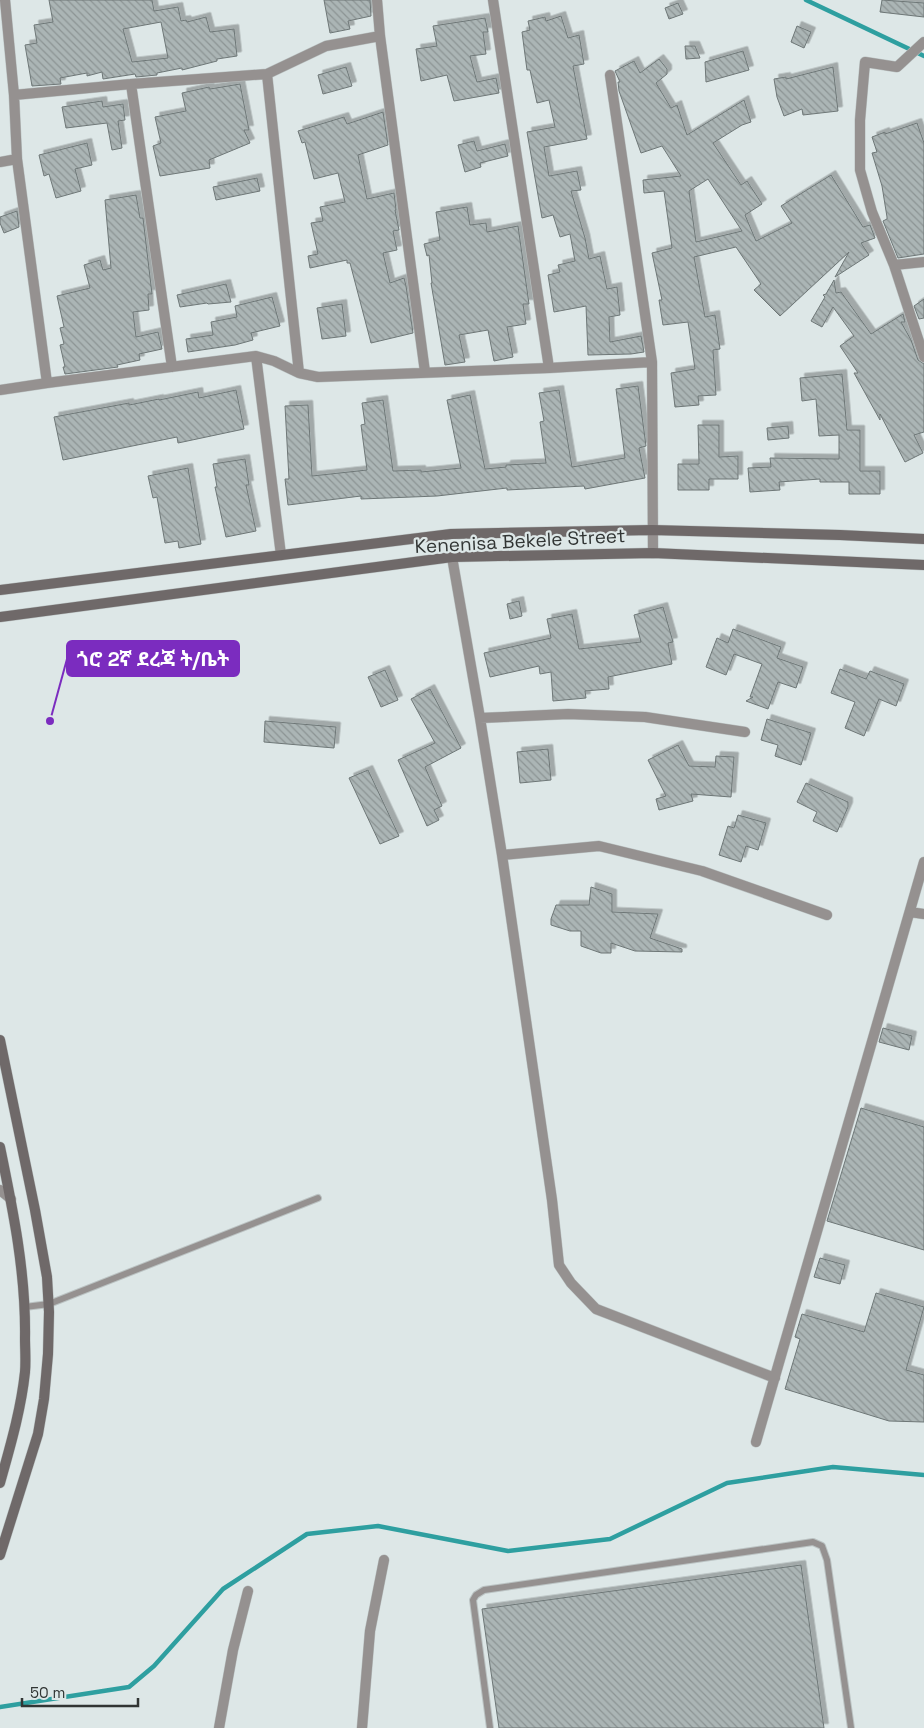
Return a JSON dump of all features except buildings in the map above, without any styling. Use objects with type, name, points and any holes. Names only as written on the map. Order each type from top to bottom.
[{"type":"main road","name":"Kenenisa Bekele Street","points":[[0,590],[451,534],[652,530],[924,539]]},
{"type":"main road","name":"Kenenisa Bekele Street","points":[[0,617],[452,557],[653,552],[924,565]]},
{"type":"main road","points":[[0,1040],[35,1210],[47,1277],[49,1304],[48,1354],[44,1399],[38,1434],[0,1555]]},
{"type":"main road","points":[[0,1147],[18,1236],[25,1307],[25,1371],[16,1424],[0,1483]]},
{"type":"street","points":[[5,0],[18,160],[47,382]]},
{"type":"street","points":[[377,0],[380,36],[425,372]]},
{"type":"street","points":[[493,0],[550,368]]},
{"type":"street","points":[[14,95],[267,74],[326,46],[380,36]]},
{"type":"street","points":[[924,42],[897,67],[865,62],[860,120],[860,170],[872,212],[894,265],[924,357]]},
{"type":"street","points":[[267,74],[299,373]]},
{"type":"street","points":[[610,75],[652,362],[653,552]]},
{"type":"street","points":[[131,84],[172,367]]},
{"type":"street","points":[[0,162],[18,160]]},
{"type":"street","points":[[894,265],[924,262]]},
{"type":"street","points":[[0,390],[47,382],[256,356],[274,361],[299,373],[318,377],[652,362]]},
{"type":"street","points":[[256,356],[281,555]]},
{"type":"street","points":[[452,557],[502,855],[552,1200],[559,1264],[571,1283],[596,1309],[775,1378]]},
{"type":"street","points":[[480,718],[568,714],[645,717],[745,732]]},
{"type":"street","points":[[502,855],[599,846],[702,871],[827,915]]},
{"type":"street","points":[[756,1442],[924,862]]},
{"type":"street","points":[[910,912],[924,914]]},
{"type":"street","points":[[0,1190],[11,1199]]},
{"type":"street","points":[[362,1728],[370,1630],[384,1560]]},
{"type":"street","points":[[219,1728],[233,1650],[248,1591]]},
{"type":"lane","points":[[25,1307],[49,1304],[318,1198]]},
{"type":"lane","points":[[490,1728],[473,1600],[476,1594],[484,1590],[813,1542],[822,1546],[827,1560],[851,1728]]},
{"type":"waterway","points":[[806,0],[924,56]]},
{"type":"waterway","points":[[0,1707],[129,1687],[154,1666],[223,1589],[307,1534],[378,1526],[508,1551],[610,1539],[727,1483],[833,1467],[924,1475]]},
{"type":"place","name":"ጎሮ 2ኛ ደረጃ ት/ቤት","points":[[50,721]]}]
